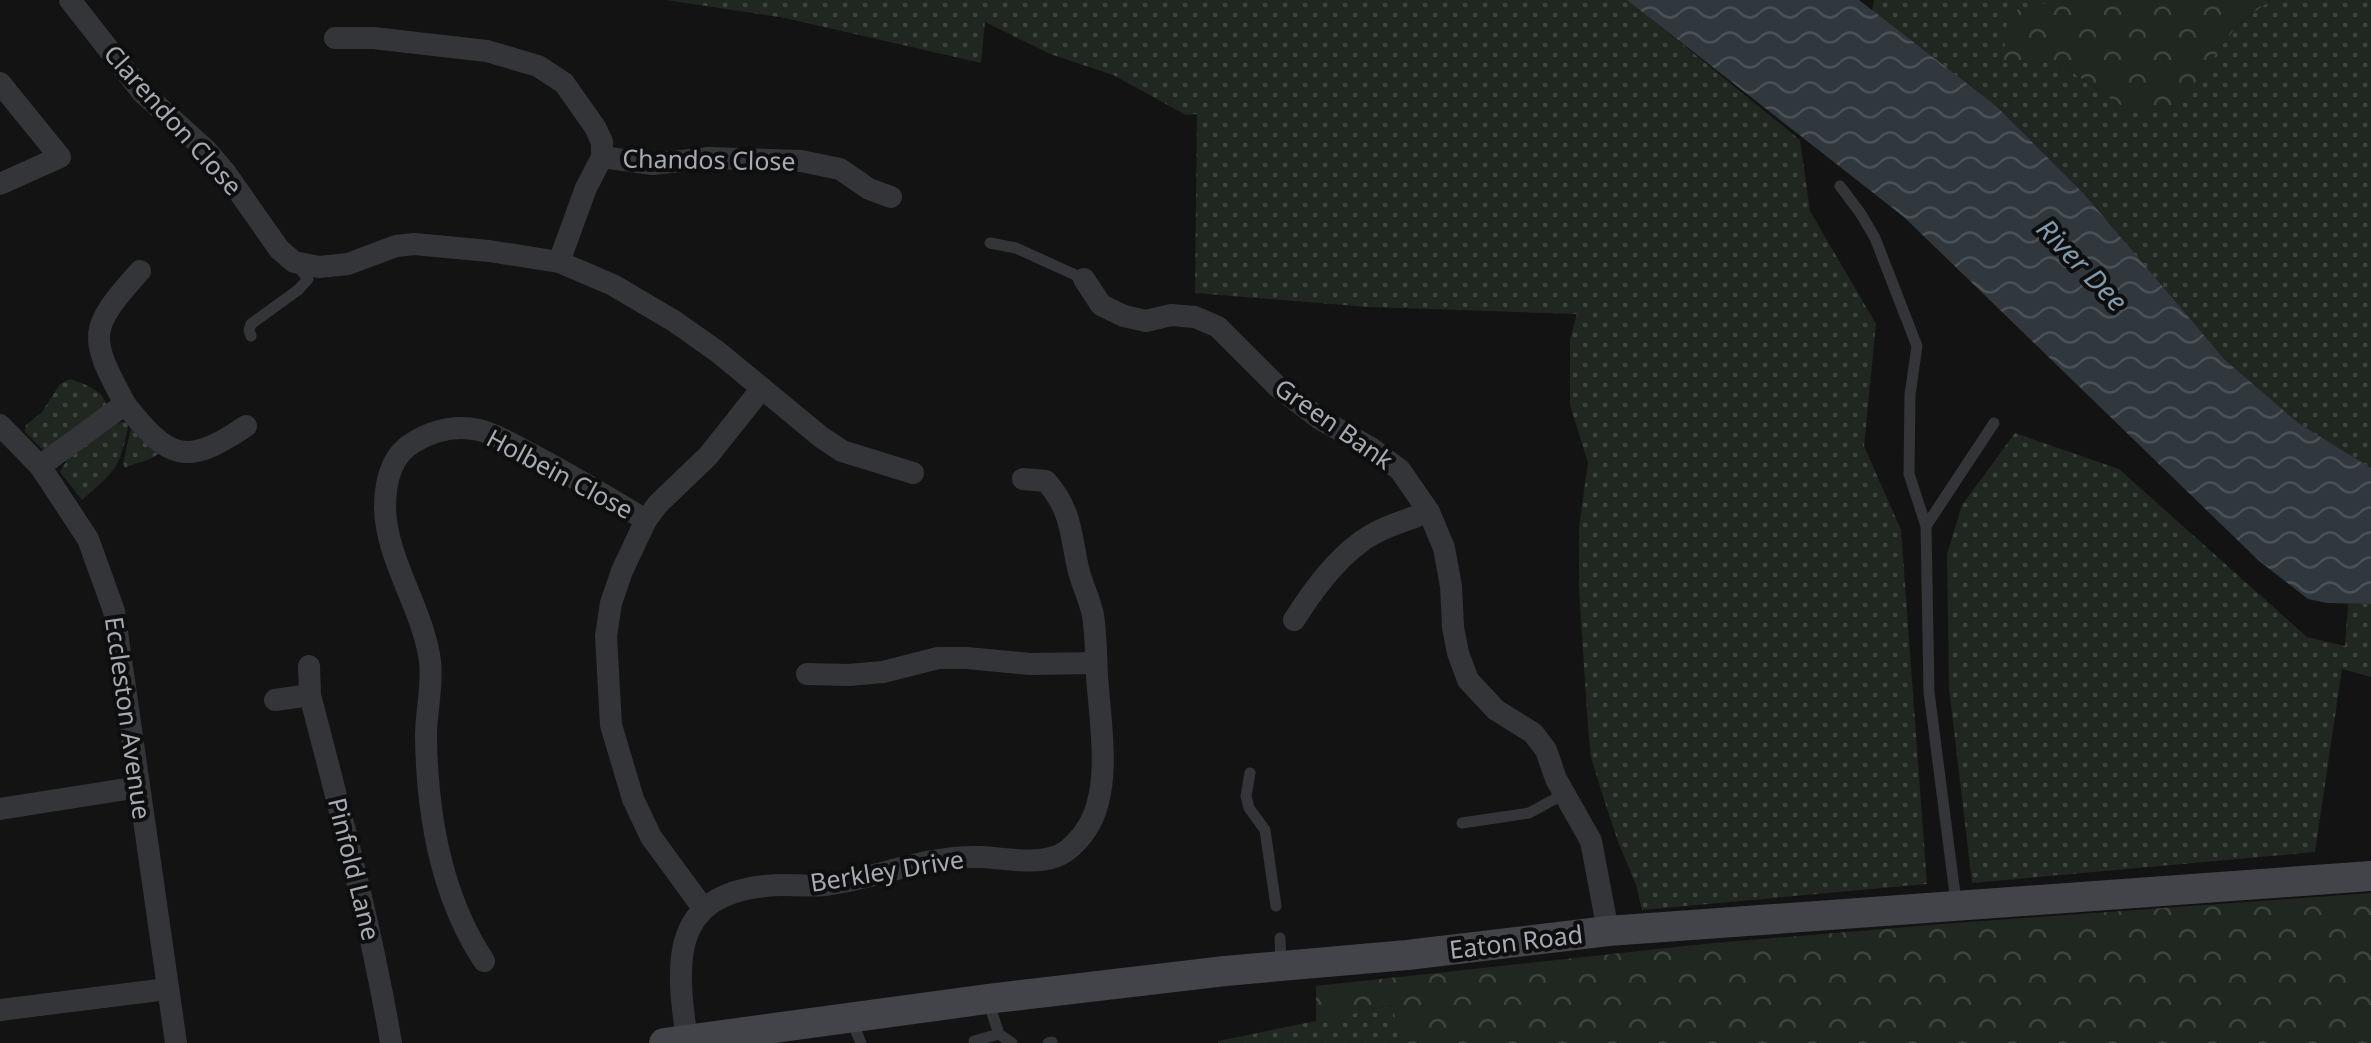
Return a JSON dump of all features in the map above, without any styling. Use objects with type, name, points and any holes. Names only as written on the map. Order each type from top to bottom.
[{"type":"street","name":"Clarendon Close","points":[[70,0],[142,92],[226,172],[278,249],[294,262]]},
{"type":"street","points":[[334,38],[373,38],[488,51],[538,66],[564,83],[595,127],[602,142],[602,156],[586,188],[560,262]]},
{"type":"street","points":[[0,82],[60,157],[0,184]]},
{"type":"street","name":"Chandos Close","points":[[602,156],[653,164],[709,158],[802,161],[840,169],[873,199]]},
{"type":"street","points":[[294,262],[319,267],[348,264],[396,246],[414,244],[560,262],[614,285],[674,321],[842,451],[881,451],[912,473]]},
{"type":"street","points":[[140,271],[106,310],[98,340],[101,358],[125,404],[150,435],[183,454],[224,441],[246,426]]},
{"type":"street","name":"Green Bank","points":[[1084,279],[1101,305],[1124,316],[1146,321],[1171,315],[1195,317],[1218,327],[1278,387],[1320,420],[1371,448],[1400,470],[1428,512],[1444,548],[1453,627],[1468,680],[1496,710],[1533,733],[1546,750],[1564,794],[1591,841],[1608,931]]},
{"type":"street","points":[[675,1041],[679,972],[690,925],[703,908],[651,837],[633,799],[611,725],[606,636],[611,603],[622,571],[646,520],[708,456],[762,388]]},
{"type":"street","points":[[40,466],[125,404]]},
{"type":"street","name":"Eccleston Avenue","points":[[0,425],[40,466],[88,539],[108,594],[120,646],[176,1043]]},
{"type":"street","name":"Holbein Close","points":[[472,955],[436,841],[426,731],[440,660],[420,622],[387,526],[389,474],[406,446],[440,430],[478,430],[570,474],[646,520]]},
{"type":"street","name":"Berkley Drive","points":[[703,908],[730,893],[765,886],[824,885],[937,860],[1036,860],[1058,856],[1089,826],[1103,776],[1092,614],[1057,477],[1046,482],[1023,479]]},
{"type":"street","points":[[1294,620],[1314,588],[1361,541],[1428,512]]},
{"type":"street","points":[[822,668],[883,672],[938,658],[1030,664],[1096,663]]},
{"type":"street","name":"Pinfold Lane","points":[[309,666],[310,696],[359,886],[391,1043]]},
{"type":"street","points":[[275,700],[310,696]]},
{"type":"street","points":[[0,808],[139,787]]},
{"type":"street","name":"Eaton Road","points":[[675,1041],[856,1031],[988,999],[1281,952],[1407,956],[1608,931],[2371,876]]},
{"type":"street","points":[[0,1010],[167,989]]},
{"type":"lane","points":[[1840,186],[1875,238],[1917,346],[1910,396],[1909,474],[1926,526],[1930,692],[1956,906]]},
{"type":"lane","points":[[990,242],[1016,248],[1084,279]]},
{"type":"lane","points":[[252,336],[250,324],[308,279],[294,262]]},
{"type":"lane","points":[[1926,526],[1994,423]]},
{"type":"lane","points":[[1250,773],[1248,808],[1265,830],[1276,906]]},
{"type":"lane","points":[[1462,823],[1529,813],[1564,794]]},
{"type":"lane","points":[[988,999],[999,1034],[1012,1043]]},
{"type":"lane","points":[[974,1041],[999,1034]]},
{"type":"green space","points":[[666,0],[1628,0],[1800,140],[1810,211],[1876,324],[1864,446],[1901,530],[1927,884],[1642,910],[1591,757],[1579,590],[1579,527],[1588,463],[1570,405],[1570,339],[1577,314],[1368,307],[1195,293],[1197,114],[1186,115],[1113,75],[1050,54],[985,22],[981,63],[785,18]]},
{"type":"green space","points":[[1874,0],[2060,0],[2056,61],[2123,107],[2186,95],[2238,24],[2271,0],[2371,0],[2371,468],[2296,423],[2225,360],[2082,196],[1872,11]]},
{"type":"green space","points":[[2060,0],[2271,0],[2238,24],[2186,96],[2161,112],[2123,107],[2056,61],[2003,60],[2008,12]]},
{"type":"green space","points":[[70,379],[97,392],[107,406],[56,448],[43,450],[25,432],[26,425],[42,412],[60,384]]},
{"type":"green space","points":[[122,422],[129,423],[119,460],[110,475],[82,500],[60,472],[86,441]]},
{"type":"green space","points":[[132,425],[160,452],[125,468],[123,463]]},
{"type":"green space","points":[[2015,433],[2119,469],[2307,637],[2345,646],[2348,604],[2371,604],[2371,677],[2342,669],[2315,852],[1972,883],[1949,688],[1947,554],[1962,505]]},
{"type":"green space","points":[[2371,893],[2371,1043],[1399,1043],[1393,1005],[1316,1022],[1316,986],[1713,943]]},
{"type":"green space","points":[[1394,1005],[1399,1043],[1218,1043],[1218,1041]]},
{"type":"water","name":"River Dee","points":[[1627,0],[1859,0],[1996,106],[2084,194],[2225,360],[2298,423],[2371,468],[2371,604],[2308,599],[2258,560],[1904,217]]}]
